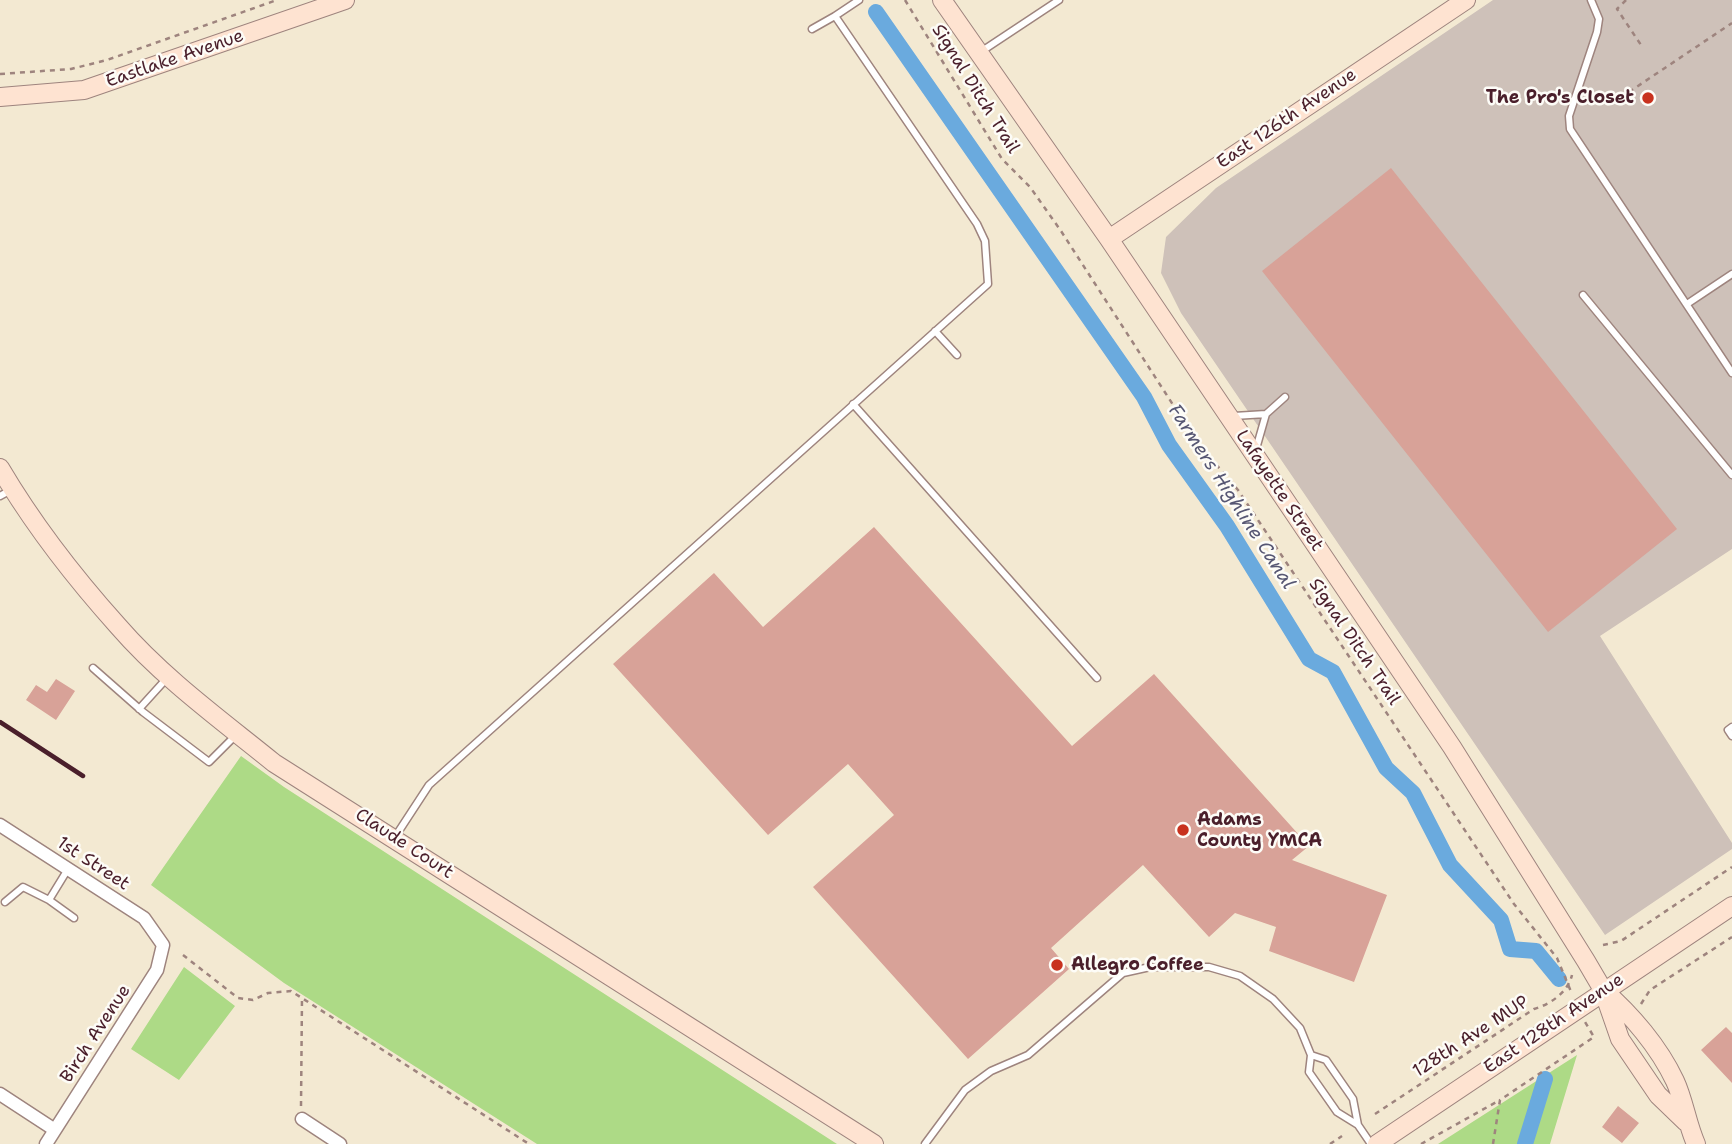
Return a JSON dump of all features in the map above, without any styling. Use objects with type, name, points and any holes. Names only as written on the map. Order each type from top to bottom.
[{"type":"street","name":"Eastlake Avenue","points":[[0,97],[85,90],[345,0]]},
{"type":"street","name":"Lafayette Street","points":[[942,0],[1109,239],[1452,747],[1552,902],[1602,990],[1620,1039],[1658,1095],[1686,1122],[1696,1144]]},
{"type":"street","name":"East 126th Avenue","points":[[1109,239],[1466,0]]},
{"type":"street","name":"Claude Court","points":[[0,468],[6,493],[118,627],[169,675],[274,763],[874,1144]]},
{"type":"street","name":"1st Street","points":[[0,825],[144,918],[161,939]]},
{"type":"street","name":"East 128th Avenue","points":[[1377,1144],[1602,990],[1732,906]]},
{"type":"street","name":"Birch Avenue","points":[[46,1144],[157,970],[163,951],[161,939]]},
{"type":"street","points":[[0,1094],[55,1130]]},
{"type":"street","points":[[302,1119],[340,1144]]},
{"type":"lane","points":[[812,29],[859,0]]},
{"type":"lane","points":[[979,53],[1059,0]]},
{"type":"lane","points":[[1591,0],[1599,19],[1597,32],[1569,116],[1570,129],[1732,373]]},
{"type":"lane","points":[[395,838],[429,785],[988,284],[985,241],[977,224],[835,16]]},
{"type":"lane","points":[[1687,304],[1732,274]]},
{"type":"lane","points":[[1583,295],[1732,475]]},
{"type":"lane","points":[[935,331],[957,355]]},
{"type":"lane","points":[[1254,454],[1266,414],[1285,397]]},
{"type":"lane","points":[[853,404],[1097,678]]},
{"type":"lane","points":[[1229,417],[1266,414]]},
{"type":"lane","points":[[93,668],[139,709],[209,762],[237,733]]},
{"type":"lane","points":[[139,709],[169,675]]},
{"type":"lane","points":[[1732,727],[1728,730],[1732,736]]},
{"type":"lane","points":[[49,900],[68,869]]},
{"type":"lane","points":[[5,902],[23,887],[49,900],[74,918]]},
{"type":"lane","points":[[925,1144],[965,1090],[991,1071],[1028,1055],[1123,973],[1180,965],[1209,967],[1240,976],[1273,999],[1300,1028],[1311,1055],[1309,1072],[1337,1112],[1358,1125]]},
{"type":"lane","points":[[1311,1055],[1326,1060],[1353,1099],[1358,1125],[1371,1144]]},
{"type":"path","points":[[0,74],[71,68],[107,60],[277,0]]},
{"type":"path","name":"Signal Ditch Trail","points":[[905,0],[1002,159],[1030,187],[1061,230],[1197,442],[1238,490],[1514,904],[1557,958],[1569,986]]},
{"type":"path","points":[[1626,0],[1617,9],[1641,45]]},
{"type":"path","points":[[1629,92],[1732,23]]},
{"type":"path","points":[[1603,945],[1621,941],[1732,867]]},
{"type":"path","points":[[1640,1004],[1650,990],[1732,937]]},
{"type":"path","points":[[183,955],[238,998],[253,1000],[268,993],[290,990],[529,1144]]},
{"type":"path","points":[[1569,986],[1572,975]]},
{"type":"path","name":"128th Ave MUP","points":[[1375,1114],[1534,1009],[1546,1005],[1569,986]]},
{"type":"path","points":[[302,998],[299,1012],[302,1119]]},
{"type":"path","points":[[1421,1144],[1500,1100],[1594,1037]]},
{"type":"path","points":[[1493,1144],[1500,1100]]},
{"type":"path","points":[[1330,1144],[1342,1136]]},
{"type":"shaded area","points":[[1493,0],[1732,0],[1732,549],[1600,636],[1732,843],[1732,849],[1605,935],[1181,313],[1161,273],[1166,237],[1216,188]]},
{"type":"green space","points":[[241,756],[284,787],[837,1144],[537,1144],[284,983],[151,885]]},
{"type":"green space","points":[[184,967],[235,1006],[179,1080],[131,1049]]},
{"type":"green space","points":[[1577,1055],[1550,1144],[1438,1144]]},
{"type":"building","points":[[1391,168],[1677,529],[1548,632],[1262,271]]},
{"type":"building","points":[[874,527],[1072,746],[1154,674],[1309,846],[1292,860],[1387,895],[1354,982],[1269,951],[1276,927],[1235,913],[1209,937],[1143,865],[1051,948],[1069,969],[968,1059],[813,887],[894,815],[848,764],[768,835],[613,664],[714,573],[763,627]]},
{"type":"building","points":[[56,679],[75,691],[56,720],[26,700],[36,685],[47,692]]},
{"type":"building","points":[[1726,1027],[1732,1033],[1732,1083],[1701,1050]]},
{"type":"building","points":[[1618,1106],[1639,1123],[1622,1143],[1602,1127]]},
{"type":"waterway","name":"Farmers Highline Canal","points":[[876,12],[1144,397],[1169,445],[1227,526],[1309,659],[1333,672],[1386,768],[1413,793],[1450,865],[1501,920],[1510,949],[1536,951],[1559,979]]},
{"type":"waterway","points":[[1525,1144],[1545,1079]]},
{"type":"railway","points":[[0,722],[83,776]]},
{"type":"place","name":"The Pro's Closet","points":[[1648,98]]},
{"type":"place","name":"Adams County YMCA","points":[[1183,830]]},
{"type":"place","name":"Allegro Coffee","points":[[1057,965]]}]
